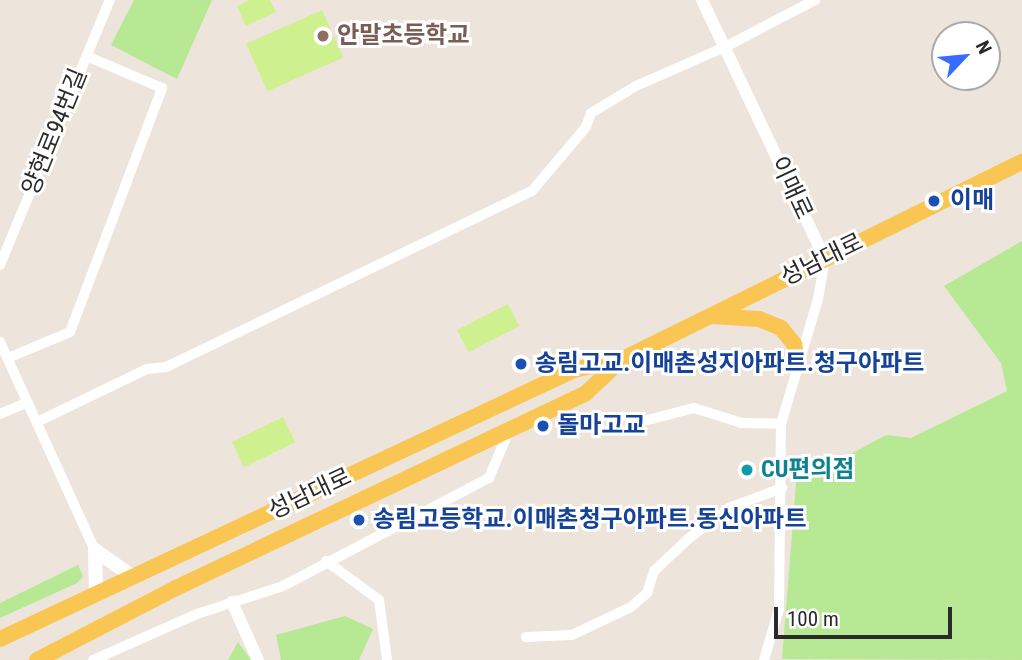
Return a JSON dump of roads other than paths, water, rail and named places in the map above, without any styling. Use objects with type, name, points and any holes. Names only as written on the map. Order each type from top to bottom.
[{"type":"main road","name":"성남대로","points":[[0,639],[574,370],[622,359],[1022,162]]},
{"type":"main road","points":[[709,316],[759,319],[782,328],[794,344],[798,364]]},
{"type":"main road","name":"성남대로","points":[[37,660],[586,393],[622,359]]},
{"type":"main road","points":[[95,550],[134,577]]},
{"type":"main road","points":[[95,550],[96,594]]},
{"type":"street","name":"양현로94번길","points":[[0,265],[110,0]]},
{"type":"street","name":"이매로","points":[[702,0],[825,259]]},
{"type":"street","points":[[37,422],[147,369],[166,367],[531,191],[586,127],[591,113],[636,86],[725,47],[815,0]]},
{"type":"street","points":[[8,358],[70,332],[162,88],[86,56]]},
{"type":"street","points":[[764,660],[779,610],[781,424],[825,259]]},
{"type":"street","points":[[0,342],[95,550]]},
{"type":"street","points":[[0,414],[27,402]]},
{"type":"street","points":[[644,421],[694,408],[742,423],[781,424]]},
{"type":"street","points":[[93,660],[232,602],[283,586],[326,561],[489,478],[510,428]]},
{"type":"street","points":[[526,637],[572,635],[631,607],[647,593],[654,571],[688,539],[729,508],[782,488]]},
{"type":"street","points":[[326,561],[379,600],[387,660]]},
{"type":"street","points":[[232,602],[258,660]]},
{"type":"place","name":"안말초등학교","points":[[323,36]]},
{"type":"place","name":"이매","points":[[934,201]]},
{"type":"place","name":"송림고교.이매촌성지아파트.청구아파트","points":[[521,364]]},
{"type":"place","name":"돌마고교","points":[[543,426]]},
{"type":"place","name":"CU편의점","points":[[747,470]]},
{"type":"place","name":"송림고등학교.이매촌청구아파트.동신아파트","points":[[359,520]]}]
